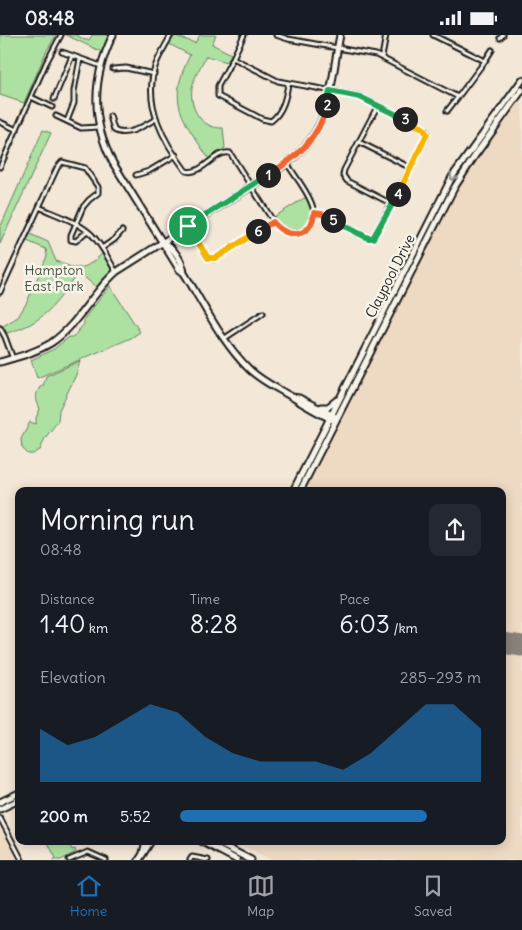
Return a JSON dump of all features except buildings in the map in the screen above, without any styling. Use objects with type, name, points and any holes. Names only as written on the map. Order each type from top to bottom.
[{"type":"main road","points":[[113,35],[100,66],[96,95],[99,127],[113,163],[163,242],[170,245],[183,267],[184,273],[238,357],[268,384],[298,402],[315,408],[333,418]]},
{"type":"main road","points":[[0,362],[38,350],[57,338],[101,286],[116,272],[287,163],[303,150],[317,132],[326,112],[340,35]]},
{"type":"main road","name":"Claypool Drive","points":[[295,487],[323,432],[333,418],[342,393],[452,177],[522,80]]},
{"type":"main road","name":"Claypool Drive","points":[[302,487],[333,418],[454,188],[522,90]]},
{"type":"main road","points":[[315,408],[328,407],[342,393]]},
{"type":"main road","points":[[315,408],[323,421],[323,432]]},
{"type":"main road","points":[[0,802],[15,795]]},
{"type":"main road","points":[[0,809],[15,802]]},
{"type":"main road","points":[[142,854],[144,845]]},
{"type":"main road","points":[[139,860],[148,845]]},
{"type":"main road","points":[[208,845],[237,860]]},
{"type":"main road","points":[[222,845],[251,860]]},
{"type":"street","points":[[0,167],[48,59],[61,35]]},
{"type":"street","points":[[244,35],[218,86],[218,96],[262,119],[271,121],[277,116],[285,99],[288,84]]},
{"type":"street","points":[[276,35],[382,57],[458,97]]},
{"type":"street","points":[[382,57],[386,35]]},
{"type":"street","points":[[433,35],[484,61]]},
{"type":"street","points":[[169,36],[154,74],[152,95],[156,119],[161,131],[184,168],[189,172],[194,171],[222,153],[230,153],[273,222],[282,231],[290,234],[299,233],[309,227],[314,213],[312,204],[287,163]]},
{"type":"street","points":[[447,111],[492,50]]},
{"type":"street","points":[[62,52],[100,66]]},
{"type":"street","points":[[54,99],[72,56]]},
{"type":"street","points":[[233,58],[275,80],[288,84],[360,97],[423,128],[427,132],[426,138],[377,234],[371,239],[322,214],[314,213]]},
{"type":"street","points":[[67,121],[74,103],[74,91],[80,59]]},
{"type":"street","points":[[113,69],[126,68],[154,74]]},
{"type":"street","points":[[31,97],[52,107]]},
{"type":"street","points":[[378,105],[344,171],[344,177],[348,181],[392,204]]},
{"type":"street","points":[[56,116],[81,128],[99,127]]},
{"type":"street","points":[[110,116],[114,130],[120,133],[135,130],[156,119]]},
{"type":"street","points":[[0,122],[16,130]]},
{"type":"street","points":[[360,142],[411,168]]},
{"type":"street","points":[[136,175],[149,171],[176,155]]},
{"type":"street","points":[[0,292],[60,163],[65,162],[83,167],[98,187],[99,191],[86,203],[71,237],[72,241],[77,240],[87,231]]},
{"type":"street","points":[[39,207],[87,231],[102,249],[116,272]]},
{"type":"street","points":[[188,226],[208,258],[214,259],[273,222]]},
{"type":"street","points":[[102,249],[118,238],[122,231]]},
{"type":"street","points":[[225,338],[263,313]]},
{"type":"street","points":[[0,328],[13,359]]},
{"type":"street","points":[[0,818],[22,860]]},
{"type":"street","points":[[69,860],[88,852],[106,860]]},
{"type":"street","points":[[191,858],[208,860]]},
{"type":"shaded area","points":[[518,102],[522,104],[522,860],[272,860],[242,845],[506,845],[506,487],[306,487],[462,179]]},
{"type":"shaded area","points":[[0,827],[17,860],[0,860]]},
{"type":"green space","points":[[0,35],[56,35],[46,52],[24,103],[0,95]]},
{"type":"green space","points":[[66,35],[76,35],[89,40],[92,35],[110,35],[102,52]]},
{"type":"green space","points":[[200,35],[216,35],[212,44],[231,54],[227,62],[206,56],[192,88],[193,103],[198,116],[209,125],[223,128],[225,148],[209,159],[191,132],[180,110],[179,86],[190,55],[169,44],[175,36],[195,43]]},
{"type":"green space","points":[[522,84],[454,182],[337,410],[455,178]]},
{"type":"green space","points":[[43,130],[51,133],[0,244],[0,228]]},
{"type":"green space","points":[[306,197],[312,214],[309,224],[295,230],[284,229],[274,217]]},
{"type":"green space","name":"Hampton East Park","points":[[30,234],[48,242],[56,261],[70,267],[80,268],[90,264],[102,254],[111,271],[96,287],[83,276],[76,277],[47,312],[30,324],[7,333],[3,326],[18,317],[27,302],[47,256],[46,249],[27,241]]},
{"type":"green space","points":[[110,286],[140,332],[131,338],[37,378],[31,360],[54,349],[69,337],[73,337],[84,324],[84,319]]},
{"type":"green space","points":[[80,361],[76,375],[59,410],[58,421],[45,438],[40,450],[33,454],[28,454],[22,448],[21,439],[30,422],[36,424],[36,418],[40,409],[36,396],[40,387],[43,386],[46,376]]},
{"type":"green space","points":[[49,845],[70,845],[72,850],[75,849],[76,852],[61,860],[53,860],[56,858]]},
{"type":"runway","points":[[506,644],[522,646]]},
{"type":"route","points":[[330,91],[366,99],[423,128],[427,132],[426,138],[377,234],[371,239],[322,214],[314,213],[311,224],[303,232],[290,234],[282,231],[273,222],[216,258],[211,259],[208,258],[188,226],[283,166],[303,150],[313,139],[320,126],[326,112],[330,91]]}]
